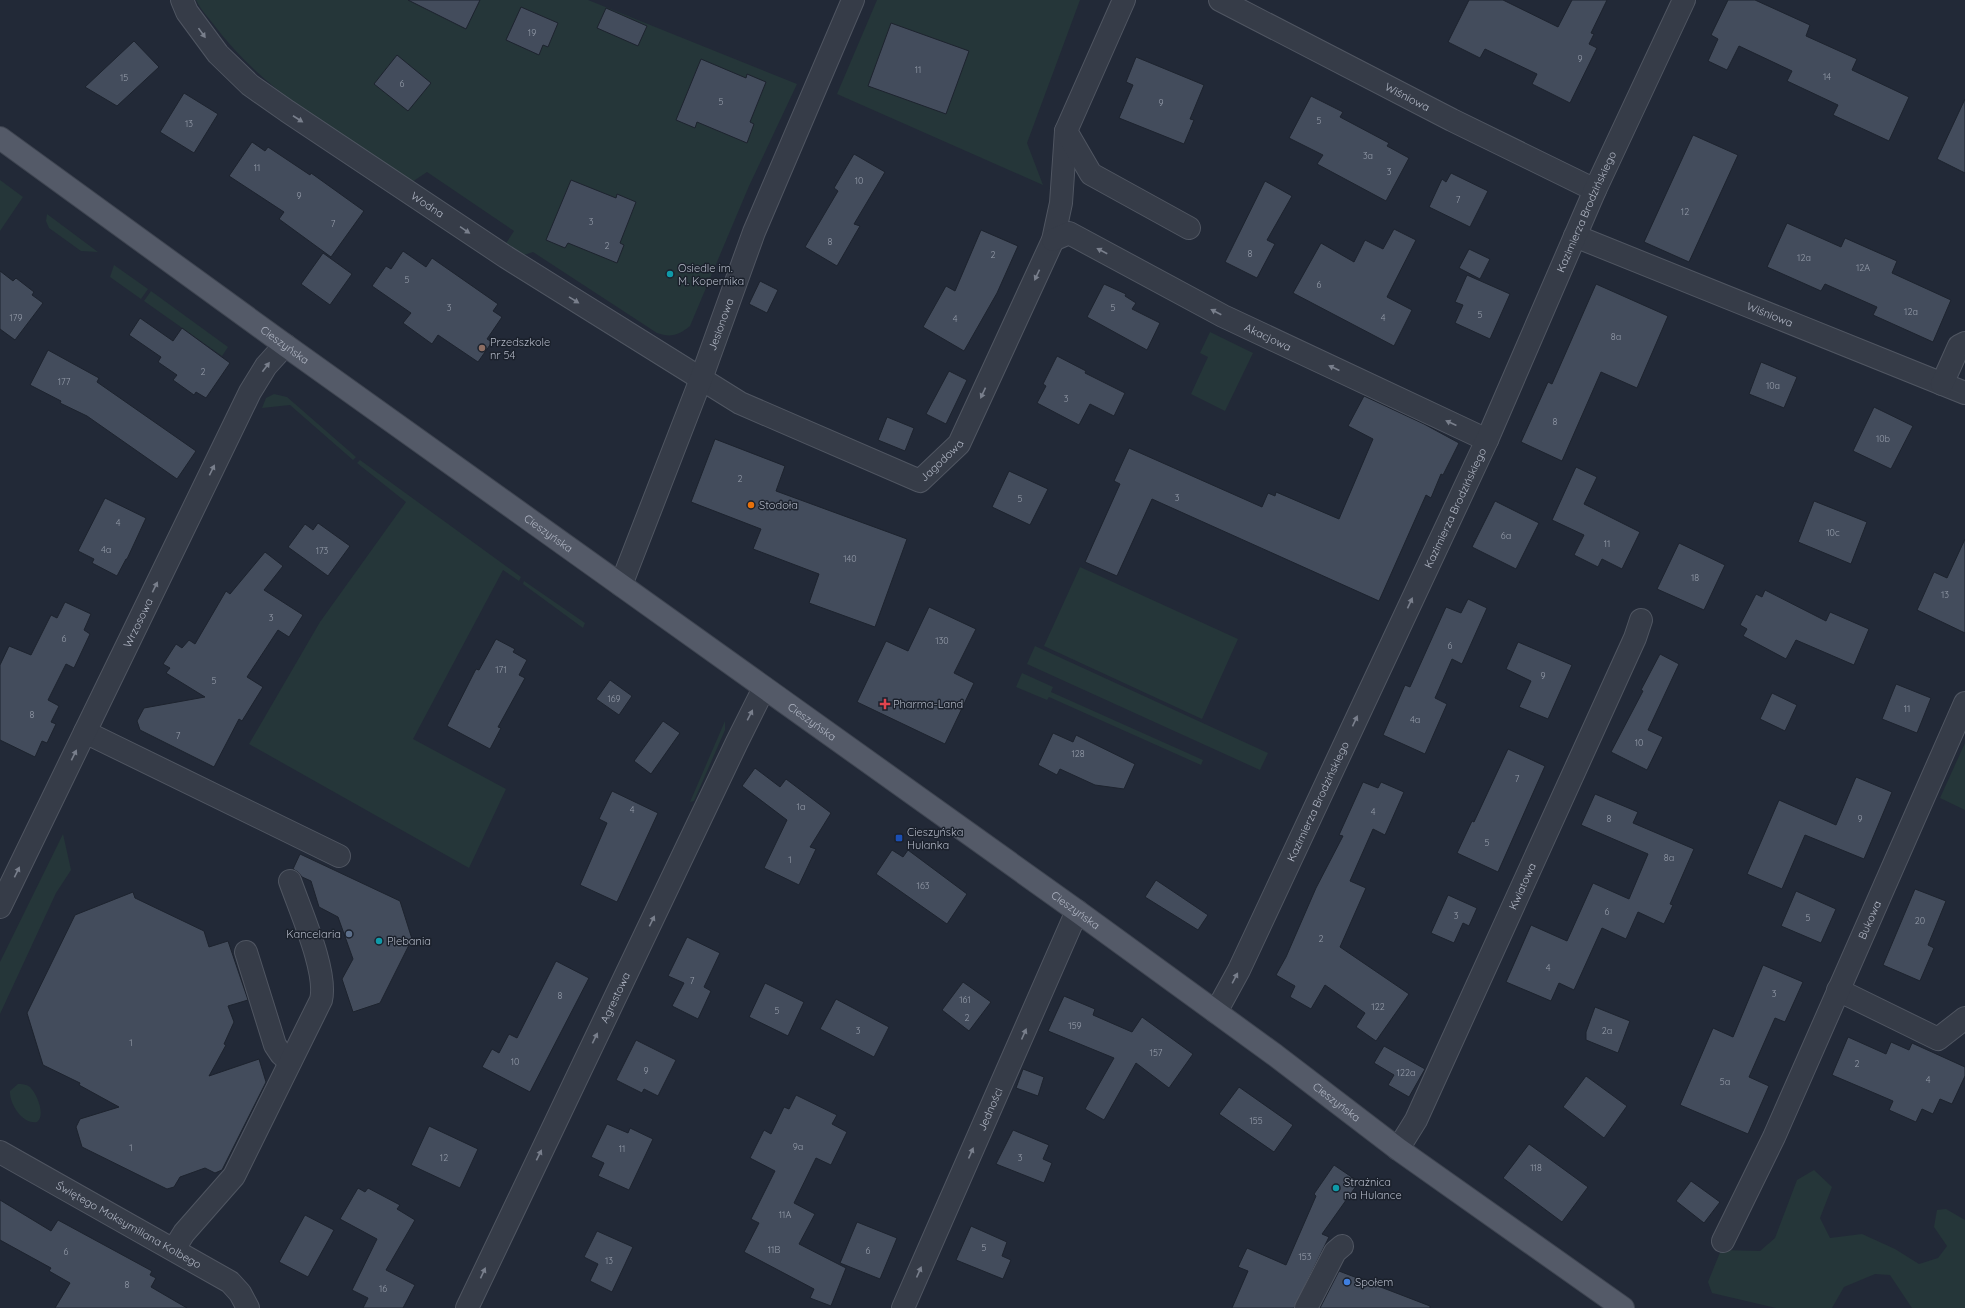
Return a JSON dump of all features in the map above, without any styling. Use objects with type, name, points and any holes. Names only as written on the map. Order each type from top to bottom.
[{"type":"main road","name":"Cieszyńska","points":[[0,138],[285,345],[1077,911],[1275,1054],[1398,1149],[1623,1308]]},
{"type":"street","name":"Wodna","points":[[182,0],[187,12],[218,54],[250,85],[286,111],[506,256],[701,379]]},
{"type":"street","name":"Jesionowa","points":[[621,585],[701,379],[754,232],[853,0]]},
{"type":"street","name":"Jagodowa","points":[[701,379],[740,402],[920,482],[959,444],[1053,240],[1061,203],[1066,131],[1124,0]]},
{"type":"street","name":"Wiśniowa","points":[[1220,0],[1452,120],[1595,190]]},
{"type":"street","name":"Kazimierza Brodzińskiego","points":[[1216,1012],[1239,970],[1487,440],[1595,190],[1684,0]]},
{"type":"street","points":[[1066,131],[1091,174],[1189,228]]},
{"type":"street","name":"Akacjowa","points":[[1053,240],[1069,233],[1223,316],[1487,440]]},
{"type":"street","name":"Wiśniowa","points":[[1575,236],[1965,393]]},
{"type":"street","points":[[1942,384],[1959,346],[1965,343]]},
{"type":"street","name":"Wrzosowa","points":[[0,907],[250,392],[266,366],[285,345]]},
{"type":"street","name":"Kwiatowa","points":[[1398,1149],[1419,1113],[1635,638],[1641,620]]},
{"type":"street","name":"Agrestowa","points":[[466,1308],[764,688]]},
{"type":"street","name":"Bukowa","points":[[1723,1241],[1774,1137],[1965,704]]},
{"type":"street","points":[[85,732],[115,745],[255,816],[339,856]]},
{"type":"street","points":[[174,1249],[184,1233],[234,1176],[321,1000],[323,992],[315,952],[290,881]]},
{"type":"street","name":"Jedności","points":[[903,1308],[1077,911]]},
{"type":"street","points":[[246,952],[275,1045],[281,1054],[290,1062]]},
{"type":"street","points":[[1838,990],[1938,1039],[1965,1018]]},
{"type":"street","name":"Świętego Maksymiliana Kolbego","points":[[0,1152],[230,1282],[240,1293],[248,1308]]},
{"type":"street","points":[[1306,1308],[1335,1252],[1342,1246]]},
{"type":"shaded area","points":[[196,0],[588,0],[797,84],[749,186],[690,326],[675,335],[667,335],[657,333],[533,252],[521,256],[505,245],[514,231],[427,172],[412,182],[306,112],[257,72],[234,49],[204,13]]},
{"type":"shaded area","points":[[877,0],[1080,0],[1027,143],[1043,185],[837,94]]},
{"type":"shaded area","points":[[0,180],[23,197],[0,231]]},
{"type":"shaded area","points":[[47,214],[98,252],[81,251],[49,228],[46,221]]},
{"type":"shaded area","points":[[114,265],[148,289],[141,299],[110,277]]},
{"type":"shaded area","points":[[151,291],[228,347],[222,356],[144,301]]},
{"type":"shaded area","points":[[1210,332],[1253,353],[1225,411],[1191,394],[1208,357],[1200,353]]},
{"type":"shaded area","points":[[274,394],[287,397],[356,457],[353,460],[290,405],[262,408],[266,398]]},
{"type":"shaded area","points":[[360,460],[521,577],[519,581],[503,570],[413,739],[506,789],[469,868],[249,744],[320,622],[406,502],[357,463]]},
{"type":"shaded area","points":[[1080,567],[1238,639],[1202,719],[1044,646]]},
{"type":"shaded area","points":[[524,581],[585,623],[583,628],[523,584]]},
{"type":"shaded area","points":[[1035,646],[1268,753],[1260,770],[1027,664]]},
{"type":"shaded area","points":[[1022,673],[1053,687],[1051,692],[1203,760],[1201,765],[1049,697],[1047,700],[1016,687]]},
{"type":"shaded area","points":[[725,721],[725,730],[694,801],[690,802]]},
{"type":"shaded area","points":[[1965,743],[1965,810],[1940,798]]},
{"type":"shaded area","points":[[63,834],[71,870],[56,893],[0,1014],[0,962]]},
{"type":"shaded area","points":[[18,1084],[24,1084],[30,1087],[38,1099],[41,1115],[37,1122],[32,1122],[22,1117],[14,1107],[10,1096],[10,1091]]},
{"type":"shaded area","points":[[1814,1170],[1832,1187],[1820,1218],[1830,1238],[1862,1234],[1895,1249],[1919,1264],[1938,1258],[1947,1246],[1934,1227],[1937,1210],[1946,1209],[1965,1220],[1965,1308],[1912,1308],[1890,1275],[1875,1274],[1844,1287],[1832,1308],[1776,1308],[1712,1293],[1708,1282],[1721,1250],[1760,1251],[1775,1238],[1797,1180]]},
{"type":"building","points":[[408,0],[480,0],[466,29]]},
{"type":"building","points":[[1469,0],[1503,0],[1558,27],[1572,0],[1607,0],[1591,33],[1594,34],[1589,44],[1597,48],[1570,103],[1532,84],[1537,74],[1485,49],[1480,58],[1448,42]]},
{"type":"building","points":[[1728,0],[1755,0],[1810,25],[1806,36],[1857,59],[1852,70],[1909,97],[1889,141],[1833,115],[1838,105],[1787,81],[1792,71],[1739,46],[1727,70],[1708,61],[1718,39],[1711,35]]},
{"type":"building","points":[[521,7],[558,23],[548,47],[543,45],[539,55],[506,40]]},
{"type":"building","points":[[606,8],[647,26],[638,46],[597,28]]},
{"type":"building","points":[[891,23],[969,51],[946,114],[868,86]]},
{"type":"building","points":[[134,41],[159,67],[117,106],[85,87]]},
{"type":"building","points":[[397,55],[431,83],[408,111],[374,84]]},
{"type":"building","points":[[1136,57],[1204,85],[1190,119],[1194,120],[1184,144],[1119,118],[1133,85],[1126,82]]},
{"type":"building","points":[[701,59],[746,78],[747,74],[766,82],[750,122],[754,124],[747,143],[697,122],[695,128],[676,120]]},
{"type":"building","points":[[184,93],[218,114],[194,153],[160,132]]},
{"type":"building","points":[[1311,96],[1343,112],[1340,117],[1389,143],[1387,146],[1409,158],[1386,201],[1317,164],[1323,155],[1289,138]]},
{"type":"building","points":[[1965,99],[1965,173],[1937,159]]},
{"type":"building","points":[[1693,135],[1738,155],[1689,262],[1644,242]]},
{"type":"building","points":[[252,142],[265,151],[268,147],[310,175],[311,173],[364,211],[331,257],[279,219],[284,212],[229,176]]},
{"type":"building","points":[[854,154],[885,172],[854,224],[860,226],[837,266],[805,247],[838,191],[834,188]]},
{"type":"building","points":[[1451,173],[1488,191],[1470,227],[1429,207],[1442,179],[1446,182]]},
{"type":"building","points":[[571,180],[616,198],[617,194],[636,202],[620,243],[624,245],[617,263],[568,243],[565,248],[546,240]]},
{"type":"building","points":[[1265,181],[1292,196],[1267,240],[1275,244],[1257,278],[1225,262]]},
{"type":"building","points":[[1787,223],[1841,247],[1845,238],[1897,261],[1892,273],[1951,300],[1933,342],[1873,315],[1877,307],[1825,284],[1821,291],[1767,267]]},
{"type":"building","points":[[1394,229],[1416,240],[1387,297],[1412,310],[1394,346],[1293,293],[1321,243],[1354,262],[1365,240],[1383,249]]},
{"type":"building","points":[[981,230],[1018,246],[997,293],[964,351],[923,327],[946,286],[955,291]]},
{"type":"building","points":[[1469,249],[1490,259],[1480,279],[1459,268]]},
{"type":"building","points":[[403,251],[426,267],[432,258],[498,304],[493,311],[502,317],[487,339],[492,342],[478,362],[438,335],[432,344],[403,323],[411,313],[372,286],[386,266],[391,269]]},
{"type":"building","points":[[323,253],[352,274],[330,305],[301,284]]},
{"type":"building","points":[[0,271],[13,281],[16,278],[34,292],[32,295],[43,303],[15,340],[0,329]]},
{"type":"building","points":[[1467,275],[1510,294],[1490,339],[1455,323],[1463,305],[1455,302]]},
{"type":"building","points":[[760,281],[778,290],[767,313],[749,304]]},
{"type":"building","points":[[1104,284],[1126,294],[1125,296],[1136,303],[1132,309],[1160,323],[1147,350],[1087,317]]},
{"type":"building","points":[[1596,284],[1668,316],[1637,388],[1601,372],[1562,461],[1521,442],[1548,382],[1552,384]]},
{"type":"building","points":[[140,318],[173,341],[182,328],[230,363],[206,398],[196,392],[194,395],[173,380],[177,375],[158,362],[161,357],[129,335]]},
{"type":"building","points":[[48,350],[99,378],[97,382],[196,451],[177,479],[87,416],[60,403],[61,401],[30,385]]},
{"type":"building","points":[[1057,356],[1086,371],[1085,373],[1125,393],[1114,416],[1090,404],[1079,425],[1037,403],[1046,386],[1043,384]]},
{"type":"building","points":[[1761,362],[1797,377],[1784,408],[1749,394]]},
{"type":"building","points":[[949,371],[967,380],[946,424],[926,414]]},
{"type":"building","points":[[1364,396],[1424,424],[1459,443],[1443,475],[1441,474],[1431,498],[1426,495],[1379,601],[1152,499],[1117,576],[1085,562],[1120,484],[1114,481],[1129,448],[1262,507],[1268,493],[1275,496],[1276,492],[1339,519],[1373,439],[1348,426]]},
{"type":"building","points":[[1874,407],[1913,426],[1891,469],[1853,451]]},
{"type":"building","points":[[887,417],[914,428],[905,451],[878,440]]},
{"type":"building","points":[[715,439],[785,466],[776,491],[907,539],[875,627],[809,603],[819,574],[753,549],[761,529],[691,502]]},
{"type":"building","points":[[1576,467],[1597,477],[1584,504],[1640,532],[1622,569],[1602,559],[1598,567],[1574,555],[1584,535],[1552,520]]},
{"type":"building","points":[[1009,471],[1048,489],[1030,525],[992,507]]},
{"type":"building","points":[[105,498],[146,518],[127,559],[117,576],[92,563],[94,559],[78,551]]},
{"type":"building","points":[[1495,501],[1539,523],[1516,569],[1472,547]]},
{"type":"building","points":[[1814,501],[1867,522],[1851,564],[1798,542]]},
{"type":"building","points":[[318,523],[350,546],[328,576],[288,547],[305,524],[313,530]]},
{"type":"building","points":[[1965,539],[1965,633],[1917,610],[1934,572],[1947,578]]},
{"type":"building","points":[[1679,543],[1725,565],[1704,610],[1657,589]]},
{"type":"building","points":[[265,552],[283,566],[264,590],[303,615],[289,637],[278,630],[247,677],[263,687],[242,721],[239,719],[214,767],[140,730],[137,721],[144,708],[205,697],[166,673],[170,668],[163,664],[176,644],[182,648],[189,640],[195,644],[226,591],[230,594]]},
{"type":"building","points":[[1765,590],[1826,621],[1830,612],[1869,629],[1854,665],[1796,640],[1786,659],[1743,636],[1747,629],[1740,625],[1756,594],[1762,597]]},
{"type":"building","points":[[1468,599],[1487,608],[1462,664],[1452,659],[1435,698],[1447,704],[1425,754],[1383,735],[1405,685],[1410,687],[1446,607],[1461,613]]},
{"type":"building","points":[[65,602],[91,614],[84,630],[90,634],[74,668],[66,664],[48,700],[59,706],[51,722],[56,724],[47,743],[42,741],[35,757],[0,740],[0,665],[9,646],[31,655],[51,615],[57,618]]},
{"type":"building","points":[[929,607],[976,629],[954,673],[974,683],[945,744],[857,702],[886,641],[908,651]]},
{"type":"building","points":[[496,639],[515,649],[513,652],[527,660],[519,675],[525,678],[498,727],[501,728],[490,749],[447,726],[476,669],[479,670]]},
{"type":"building","points":[[1518,642],[1572,665],[1548,719],[1519,707],[1531,681],[1506,669]]},
{"type":"building","points":[[1660,654],[1679,664],[1648,730],[1663,737],[1647,770],[1611,752],[1643,691],[1641,690]]},
{"type":"building","points":[[610,680],[632,696],[619,715],[596,699]]},
{"type":"building","points":[[1896,684],[1931,698],[1917,733],[1882,719]]},
{"type":"building","points":[[1772,693],[1797,705],[1785,731],[1760,719]]},
{"type":"building","points":[[663,721],[680,733],[651,774],[634,761]]},
{"type":"building","points":[[1053,733],[1073,742],[1076,735],[1135,764],[1124,789],[1095,785],[1060,769],[1057,775],[1038,765]]},
{"type":"building","points":[[1508,749],[1545,766],[1498,872],[1457,853],[1472,821],[1474,822]]},
{"type":"building","points":[[755,768],[780,787],[786,779],[831,813],[810,847],[816,849],[799,885],[764,868],[787,820],[742,786]]},
{"type":"building","points":[[1856,777],[1892,792],[1864,859],[1805,835],[1782,889],[1747,874],[1779,800],[1836,825]]},
{"type":"building","points":[[1363,782],[1378,788],[1381,782],[1404,792],[1385,835],[1373,829],[1350,881],[1366,888],[1340,947],[1409,994],[1376,1041],[1356,1027],[1365,1013],[1325,985],[1311,1009],[1290,997],[1295,986],[1276,975],[1286,957],[1316,888],[1343,836],[1339,835]]},
{"type":"building","points":[[612,791],[658,813],[617,902],[580,885],[607,823],[599,819]]},
{"type":"building","points":[[1595,794],[1638,812],[1633,823],[1694,849],[1670,904],[1673,905],[1664,924],[1638,912],[1626,939],[1602,928],[1574,990],[1559,983],[1551,1001],[1506,982],[1531,925],[1567,941],[1593,883],[1629,899],[1648,854],[1581,825]]},
{"type":"building","points":[[892,850],[903,857],[908,850],[967,894],[947,924],[876,874]]},
{"type":"building","name":"Plebania","points":[[300,854],[400,901],[412,939],[380,1003],[353,1012],[342,979],[353,959],[338,917],[319,907],[311,881],[302,877],[293,869]]},
{"type":"building","points":[[1156,880],[1208,915],[1198,930],[1145,897]]},
{"type":"building","points":[[1915,889],[1946,901],[1928,945],[1934,948],[1920,981],[1883,965]]},
{"type":"building","points":[[1796,891],[1836,909],[1821,943],[1781,926]]},
{"type":"building","points":[[133,892],[135,898],[204,931],[209,947],[228,941],[248,1000],[228,1006],[234,1022],[224,1044],[226,1045],[209,1076],[259,1059],[266,1082],[222,1170],[215,1173],[205,1168],[180,1177],[174,1187],[167,1189],[82,1147],[76,1127],[80,1119],[119,1107],[79,1085],[80,1083],[43,1065],[27,1013],[75,915]]},
{"type":"building","points":[[1448,895],[1477,908],[1469,926],[1463,923],[1454,943],[1431,933]]},
{"type":"building","points":[[687,937],[720,953],[704,987],[711,991],[698,1019],[672,1006],[684,983],[668,976]]},
{"type":"building","points":[[556,961],[589,978],[530,1092],[482,1067],[492,1049],[499,1053],[509,1034],[517,1038]]},
{"type":"building","points":[[1763,965],[1803,982],[1785,1022],[1775,1018],[1749,1077],[1769,1086],[1748,1134],[1680,1105],[1713,1028],[1733,1037]]},
{"type":"building","points":[[963,982],[991,1002],[969,1031],[942,1010]]},
{"type":"building","points":[[765,983],[804,1002],[788,1036],[749,1017]]},
{"type":"building","points":[[1064,996],[1095,1009],[1093,1015],[1132,1032],[1142,1017],[1193,1054],[1169,1088],[1136,1063],[1104,1120],[1085,1109],[1114,1058],[1048,1031]]},
{"type":"building","points":[[836,999],[889,1027],[874,1057],[820,1029]]},
{"type":"building","points":[[1595,1007],[1630,1021],[1618,1053],[1586,1040],[1586,1032]]},
{"type":"building","points":[[1848,1037],[1886,1054],[1891,1042],[1909,1050],[1912,1043],[1965,1067],[1965,1076],[1952,1104],[1940,1099],[1933,1114],[1922,1109],[1916,1122],[1889,1110],[1893,1101],[1832,1075]]},
{"type":"building","points":[[636,1040],[676,1060],[658,1096],[644,1089],[642,1093],[616,1080]]},
{"type":"building","points":[[1384,1046],[1425,1069],[1409,1097],[1388,1085],[1394,1075],[1374,1063]]},
{"type":"building","points":[[1023,1069],[1044,1077],[1038,1096],[1016,1088]]},
{"type":"building","points":[[1586,1076],[1627,1106],[1604,1138],[1563,1107]]},
{"type":"building","points":[[1239,1087],[1293,1125],[1274,1152],[1219,1114]]},
{"type":"building","points":[[796,1095],[837,1115],[832,1124],[847,1132],[831,1165],[816,1158],[794,1203],[815,1214],[799,1244],[846,1268],[831,1306],[810,1298],[814,1289],[744,1252],[759,1223],[751,1219],[775,1171],[750,1158],[764,1130],[771,1134],[784,1107],[789,1109]]},
{"type":"building","points":[[607,1124],[628,1133],[630,1128],[653,1139],[629,1190],[598,1176],[604,1163],[591,1157]]},
{"type":"building","points":[[429,1126],[478,1149],[460,1188],[411,1165]]},
{"type":"building","points":[[1013,1130],[1049,1145],[1043,1159],[1052,1163],[1044,1183],[996,1164]]},
{"type":"building","points":[[1529,1144],[1588,1187],[1562,1222],[1503,1178]]},
{"type":"building","points":[[1334,1165],[1359,1182],[1322,1234],[1329,1237],[1294,1308],[1232,1308],[1248,1271],[1238,1267],[1247,1248],[1286,1265],[1316,1196],[1314,1194]]},
{"type":"building","points":[[1691,1181],[1720,1202],[1704,1223],[1676,1201]]},
{"type":"building","points":[[358,1188],[365,1192],[368,1188],[400,1205],[397,1209],[415,1220],[386,1270],[415,1285],[403,1308],[363,1308],[368,1298],[352,1290],[377,1239],[340,1219]]},
{"type":"building","points":[[0,1200],[51,1231],[58,1220],[152,1271],[150,1275],[156,1278],[151,1287],[187,1308],[55,1308],[70,1283],[49,1271],[51,1268],[0,1240]]},
{"type":"building","points":[[305,1215],[334,1230],[308,1277],[279,1262]]},
{"type":"building","points":[[857,1222],[897,1238],[880,1279],[840,1263]]},
{"type":"building","points":[[971,1226],[1007,1242],[1002,1256],[1011,1260],[1003,1279],[956,1260]]},
{"type":"building","points":[[597,1231],[633,1247],[612,1292],[590,1281],[598,1264],[584,1257]]},
{"type":"building","name":"Społem","points":[[1339,1271],[1430,1306],[1430,1308],[1320,1308]]},
{"type":"place","name":"Osiedle im. M. Kopernika","points":[[670,274]]},
{"type":"place","name":"Przedszkole nr 54","points":[[482,348]]},
{"type":"place","name":"Stodoła","points":[[751,505]]},
{"type":"place","name":"Pharma-Land","points":[[885,704]]},
{"type":"place","name":"Cieszyńska Hulanka","points":[[899,838]]},
{"type":"place","name":"Kancelaria","points":[[349,934]]},
{"type":"place","name":"Plebania","points":[[379,941]]},
{"type":"place","name":"Strażnica na Hulance","points":[[1336,1188]]},
{"type":"place","name":"Społem","points":[[1347,1282]]}]
